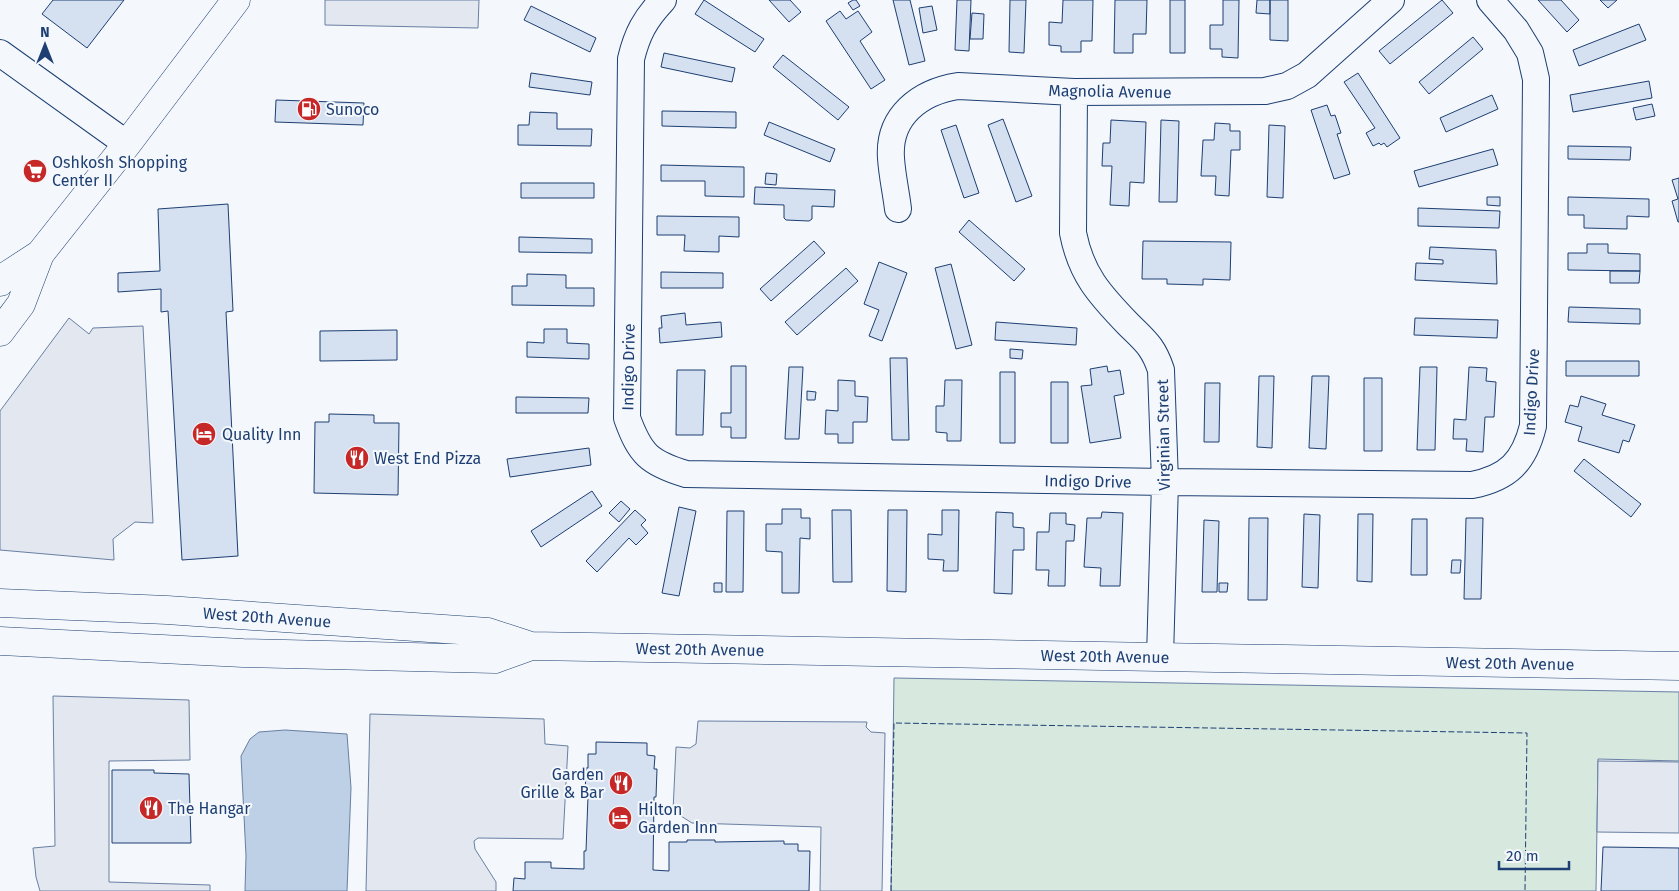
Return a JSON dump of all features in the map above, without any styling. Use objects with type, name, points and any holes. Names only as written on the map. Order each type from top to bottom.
[{"type":"main road","points":[[0,332],[21,304],[40,254],[127,144],[236,0]]},
{"type":"main road","points":[[0,282],[3,278],[40,254]]},
{"type":"main road","name":"West 20th Avenue","points":[[0,603],[167,610],[488,632],[531,646],[1679,666]]},
{"type":"main road","name":"West 20th Avenue","points":[[0,641],[243,653],[495,659],[531,646]]},
{"type":"street","name":"Indigo Drive","points":[[663,0],[647,18],[636,38],[631,59],[627,418],[634,440],[645,454],[664,468],[686,474],[1472,485],[1489,482],[1504,474],[1517,462],[1529,443],[1533,426],[1536,79],[1530,54],[1516,30],[1490,0]]},
{"type":"street","name":"Magnolia Avenue","points":[[898,209],[891,157],[893,139],[899,122],[909,108],[924,96],[940,89],[958,86],[1074,92],[1265,92],[1287,86],[1307,75],[1391,0]]},
{"type":"street","points":[[0,53],[127,144]]},
{"type":"street","name":"Virginian Street","points":[[1074,92],[1073,233],[1076,251],[1088,276],[1108,303],[1148,342],[1156,355],[1161,370],[1165,482],[1160,657]]},
{"type":"shaded area","points":[[325,0],[479,0],[478,28],[325,25]]},
{"type":"shaded area","points":[[69,318],[89,334],[93,328],[143,326],[153,523],[135,522],[113,539],[114,560],[0,550],[0,411]]},
{"type":"shaded area","points":[[894,678],[1679,692],[1679,761],[1598,759],[1596,891],[891,891]]},
{"type":"shaded area","points":[[53,696],[189,700],[190,760],[109,761],[109,882],[210,885],[210,891],[40,891],[36,877],[33,848],[55,846]]},
{"type":"shaded area","points":[[370,714],[544,719],[545,744],[568,746],[563,839],[478,838],[474,841],[475,849],[496,882],[496,891],[366,891]]},
{"type":"shaded area","points":[[698,721],[867,722],[866,727],[871,732],[885,733],[882,891],[820,891],[821,827],[692,823],[673,811],[676,747],[690,748],[696,744]]},
{"type":"shaded area","points":[[1598,761],[1679,762],[1679,833],[1597,832]]},
{"type":"water","points":[[285,730],[347,734],[351,788],[347,891],[245,891],[246,856],[241,756],[250,739],[259,732]]},
{"type":"building","points":[[53,0],[124,0],[87,48],[42,14]]},
{"type":"building","points":[[704,0],[764,39],[755,52],[695,14]]},
{"type":"building","points":[[769,0],[790,0],[801,12],[789,22]]},
{"type":"building","points":[[856,0],[860,6],[853,10],[848,3]]},
{"type":"building","points":[[893,0],[910,0],[925,61],[909,65]]},
{"type":"building","points":[[957,0],[971,0],[969,51],[955,50]]},
{"type":"building","points":[[1010,0],[1026,0],[1024,53],[1009,52]]},
{"type":"building","points":[[1063,0],[1093,0],[1092,41],[1081,41],[1081,52],[1061,52],[1061,46],[1049,45],[1049,22],[1062,23]]},
{"type":"building","points":[[1115,0],[1147,0],[1146,34],[1133,34],[1133,53],[1114,53]]},
{"type":"building","points":[[1170,0],[1185,0],[1185,53],[1170,53]]},
{"type":"building","points":[[1223,0],[1239,0],[1238,58],[1222,57],[1222,49],[1210,49],[1210,25],[1223,25]]},
{"type":"building","points":[[1257,0],[1270,0],[1270,14],[1256,13]]},
{"type":"building","points":[[1270,0],[1288,0],[1288,41],[1270,40]]},
{"type":"building","points":[[1442,0],[1453,13],[1390,64],[1379,51]]},
{"type":"building","points":[[1538,0],[1561,0],[1579,20],[1567,32]]},
{"type":"building","points":[[1600,0],[1617,0],[1608,8]]},
{"type":"building","points":[[531,6],[596,38],[590,52],[524,20]]},
{"type":"building","points":[[932,6],[937,30],[923,33],[919,8]]},
{"type":"building","points":[[840,11],[846,19],[858,11],[872,32],[860,41],[885,80],[871,89],[826,21]]},
{"type":"building","points":[[972,13],[984,14],[983,39],[970,39]]},
{"type":"building","points":[[1639,24],[1646,40],[1579,66],[1573,50]]},
{"type":"building","points":[[1473,37],[1483,49],[1429,94],[1419,82]]},
{"type":"building","points":[[664,53],[735,68],[732,82],[661,67]]},
{"type":"building","points":[[783,55],[849,107],[838,120],[773,67]]},
{"type":"building","points":[[531,73],[592,82],[590,95],[529,87]]},
{"type":"building","points":[[1358,73],[1400,138],[1387,147],[1384,143],[1373,146],[1366,133],[1375,128],[1344,82]]},
{"type":"building","points":[[1649,81],[1652,98],[1573,112],[1570,95]]},
{"type":"building","points":[[1492,95],[1498,109],[1446,132],[1440,118]]},
{"type":"building","points":[[276,100],[364,103],[363,125],[275,122]]},
{"type":"building","points":[[1652,104],[1655,116],[1636,120],[1633,108]]},
{"type":"building","points":[[1327,105],[1331,116],[1335,115],[1341,133],[1337,134],[1350,174],[1334,179],[1311,110]]},
{"type":"building","points":[[662,111],[736,112],[736,128],[662,126]]},
{"type":"building","points":[[530,112],[557,113],[557,129],[592,129],[591,146],[518,145],[518,125],[529,125]]},
{"type":"building","points":[[1003,119],[1032,196],[1016,202],[988,125]]},
{"type":"building","points":[[1111,120],[1146,122],[1144,183],[1130,182],[1129,206],[1110,205],[1112,166],[1102,166],[1103,143],[1110,143]]},
{"type":"building","points":[[1161,120],[1179,121],[1177,202],[1159,202]]},
{"type":"building","points":[[769,122],[835,149],[830,162],[764,135]]},
{"type":"building","points":[[1215,123],[1230,124],[1230,131],[1240,131],[1240,150],[1231,150],[1229,196],[1215,195],[1216,176],[1201,176],[1203,140],[1214,140]]},
{"type":"building","points":[[956,125],[979,193],[964,198],[941,130]]},
{"type":"building","points":[[1269,125],[1285,126],[1283,198],[1267,197]]},
{"type":"building","points":[[1568,146],[1631,147],[1630,160],[1568,159]]},
{"type":"building","points":[[1493,149],[1498,165],[1419,187],[1414,171]]},
{"type":"building","points":[[661,165],[744,167],[744,197],[705,196],[705,181],[661,181]]},
{"type":"building","points":[[766,173],[777,174],[776,185],[765,184]]},
{"type":"building","points":[[1679,178],[1678,222],[1672,201],[1678,199],[1672,180]]},
{"type":"building","points":[[521,183],[594,183],[594,198],[521,198]]},
{"type":"building","points":[[755,187],[835,190],[834,207],[812,206],[812,219],[809,221],[786,220],[784,218],[784,205],[754,204]]},
{"type":"building","points":[[1487,197],[1500,197],[1500,206],[1487,205]]},
{"type":"building","points":[[1568,197],[1649,199],[1649,217],[1627,216],[1627,229],[1584,228],[1584,215],[1568,215]]},
{"type":"building","name":"Quality Inn","points":[[228,204],[233,311],[226,312],[238,556],[182,560],[168,311],[161,312],[161,289],[118,292],[118,273],[160,271],[158,209]]},
{"type":"building","points":[[1418,208],[1500,211],[1499,228],[1418,226]]},
{"type":"building","points":[[657,216],[739,217],[739,237],[719,236],[719,252],[684,251],[685,235],[657,235]]},
{"type":"building","points":[[969,220],[1025,269],[1014,281],[959,232]]},
{"type":"building","points":[[519,237],[592,239],[592,253],[519,252]]},
{"type":"building","points":[[814,241],[825,253],[771,301],[760,289]]},
{"type":"building","points":[[1143,241],[1231,242],[1230,280],[1203,279],[1203,285],[1167,284],[1167,279],[1142,279]]},
{"type":"building","points":[[1587,244],[1608,244],[1608,253],[1640,254],[1640,271],[1568,270],[1568,253],[1587,253]]},
{"type":"building","points":[[1430,247],[1496,250],[1497,284],[1415,280],[1416,263],[1443,264],[1443,260],[1429,259]]},
{"type":"building","points":[[879,262],[907,273],[882,341],[869,336],[879,310],[864,304]]},
{"type":"building","points":[[951,264],[972,345],[956,349],[935,268]]},
{"type":"building","points":[[846,268],[858,281],[797,335],[785,322]]},
{"type":"building","points":[[1610,271],[1640,271],[1639,283],[1610,283]]},
{"type":"building","points":[[661,272],[723,273],[723,288],[661,288]]},
{"type":"building","points":[[527,274],[566,275],[566,288],[594,288],[594,306],[512,305],[512,286],[527,286]]},
{"type":"building","points":[[1569,307],[1640,309],[1640,324],[1568,322]]},
{"type":"building","points":[[685,313],[686,325],[721,322],[722,337],[660,343],[659,328],[662,328],[661,316]]},
{"type":"building","points":[[1415,318],[1498,320],[1497,338],[1414,335]]},
{"type":"building","points":[[996,322],[1077,328],[1076,345],[995,340]]},
{"type":"building","points":[[544,329],[567,329],[567,343],[589,344],[589,359],[527,357],[527,342],[544,343]]},
{"type":"building","points":[[397,330],[397,360],[320,361],[320,331]]},
{"type":"building","points":[[1010,349],[1023,350],[1022,359],[1010,358]]},
{"type":"building","points":[[890,358],[907,358],[909,440],[892,440]]},
{"type":"building","points":[[1566,361],[1639,361],[1639,376],[1566,376]]},
{"type":"building","points":[[731,366],[746,366],[746,438],[731,438],[731,427],[721,427],[721,413],[731,413]]},
{"type":"building","points":[[1107,366],[1108,372],[1120,370],[1124,394],[1114,396],[1121,438],[1090,443],[1081,386],[1092,385],[1090,369]]},
{"type":"building","points":[[789,367],[803,367],[799,439],[785,439]]},
{"type":"building","points":[[1420,367],[1437,367],[1435,450],[1417,450]]},
{"type":"building","points":[[1469,367],[1487,368],[1486,381],[1496,382],[1494,417],[1485,417],[1483,452],[1466,451],[1467,439],[1453,439],[1454,419],[1466,420]]},
{"type":"building","points":[[677,370],[705,370],[703,435],[676,435]]},
{"type":"building","points":[[1000,372],[1015,372],[1015,443],[1000,443]]},
{"type":"building","points":[[1259,376],[1274,376],[1272,448],[1257,447]]},
{"type":"building","points":[[1312,376],[1329,376],[1326,449],[1309,448]]},
{"type":"building","points":[[1364,378],[1382,378],[1382,451],[1364,451]]},
{"type":"building","points":[[838,380],[855,381],[855,396],[868,397],[867,422],[853,422],[853,443],[838,443],[838,434],[825,434],[826,410],[838,411]]},
{"type":"building","points":[[945,380],[962,380],[961,441],[947,441],[947,433],[936,432],[936,406],[944,406]]},
{"type":"building","points":[[1051,382],[1068,382],[1068,443],[1051,443]]},
{"type":"building","points":[[1205,383],[1220,383],[1219,442],[1204,442]]},
{"type":"building","points":[[807,391],[816,392],[815,400],[807,400]]},
{"type":"building","points":[[1581,396],[1606,404],[1602,415],[1635,425],[1629,442],[1623,440],[1619,453],[1578,441],[1582,427],[1565,422],[1570,405],[1578,407]]},
{"type":"building","points":[[516,397],[589,398],[588,413],[516,413]]},
{"type":"building","name":"West End Pizza","points":[[329,414],[374,415],[374,423],[399,423],[398,495],[314,493],[315,422],[329,422]]},
{"type":"building","points":[[589,448],[591,465],[510,477],[507,459]]},
{"type":"building","points":[[1584,459],[1641,504],[1631,517],[1574,471]]},
{"type":"building","points":[[592,491],[602,506],[541,547],[531,531]]},
{"type":"building","points":[[621,501],[630,509],[619,522],[609,513]]},
{"type":"building","points":[[679,507],[696,511],[679,596],[662,593]]},
{"type":"building","points":[[782,509],[801,509],[801,518],[810,518],[810,539],[800,538],[799,593],[782,593],[782,552],[766,551],[766,524],[782,524]]},
{"type":"building","points":[[635,510],[646,520],[641,525],[648,533],[636,545],[629,538],[597,572],[586,561]]},
{"type":"building","points":[[832,510],[851,510],[852,582],[833,582]]},
{"type":"building","points":[[888,510],[907,510],[906,592],[887,591]]},
{"type":"building","points":[[942,510],[959,510],[958,571],[943,571],[944,560],[928,559],[928,534],[942,535]]},
{"type":"building","points":[[727,511],[744,511],[743,592],[726,592]]},
{"type":"building","points":[[996,512],[1013,513],[1013,527],[1024,528],[1024,550],[1013,550],[1012,594],[994,593]]},
{"type":"building","points":[[1102,512],[1123,513],[1120,586],[1100,586],[1101,568],[1084,567],[1087,518],[1101,518]]},
{"type":"building","points":[[1050,513],[1066,513],[1066,524],[1075,525],[1074,541],[1066,541],[1065,586],[1048,586],[1049,570],[1036,570],[1037,532],[1049,532]]},
{"type":"building","points":[[1304,514],[1320,515],[1318,588],[1302,587]]},
{"type":"building","points":[[1358,514],[1373,514],[1372,582],[1357,581]]},
{"type":"building","points":[[1249,518],[1268,518],[1267,600],[1248,600]]},
{"type":"building","points":[[1466,518],[1483,518],[1481,599],[1464,599]]},
{"type":"building","points":[[1412,519],[1427,519],[1427,575],[1411,575]]},
{"type":"building","points":[[1204,520],[1219,521],[1217,592],[1202,592]]},
{"type":"building","points":[[1452,560],[1461,560],[1460,573],[1451,573]]},
{"type":"building","points":[[714,583],[722,583],[722,592],[714,592]]},
{"type":"building","points":[[1219,583],[1228,583],[1227,592],[1219,592]]},
{"type":"building","name":"Hilton Garden Inn","points":[[596,742],[647,743],[647,755],[655,756],[654,769],[657,769],[656,797],[654,797],[653,870],[669,871],[669,842],[687,842],[687,840],[715,840],[715,842],[784,841],[784,844],[798,844],[798,851],[810,851],[809,891],[513,891],[514,878],[525,879],[525,862],[551,862],[551,868],[584,869],[588,796],[585,796],[586,768],[588,768],[588,754],[596,754]]},
{"type":"building","name":"The Hangar","points":[[112,770],[154,770],[154,773],[189,774],[191,843],[112,843]]},
{"type":"building","points":[[1603,847],[1679,848],[1679,891],[1601,891]]},
{"type":"fence","points":[[891,891],[894,723],[1527,733],[1525,891]]},
{"type":"place","name":"Sunoco","points":[[309,109]]},
{"type":"place","name":"Oshkosh Shopping Center II","points":[[35,171]]},
{"type":"place","name":"Quality Inn","points":[[204,434]]},
{"type":"place","name":"West End Pizza","points":[[357,458]]},
{"type":"place","name":"Garden Grille & Bar","points":[[621,783]]},
{"type":"place","name":"The Hangar","points":[[151,808]]},
{"type":"place","name":"Hilton Garden Inn","points":[[620,818]]}]
